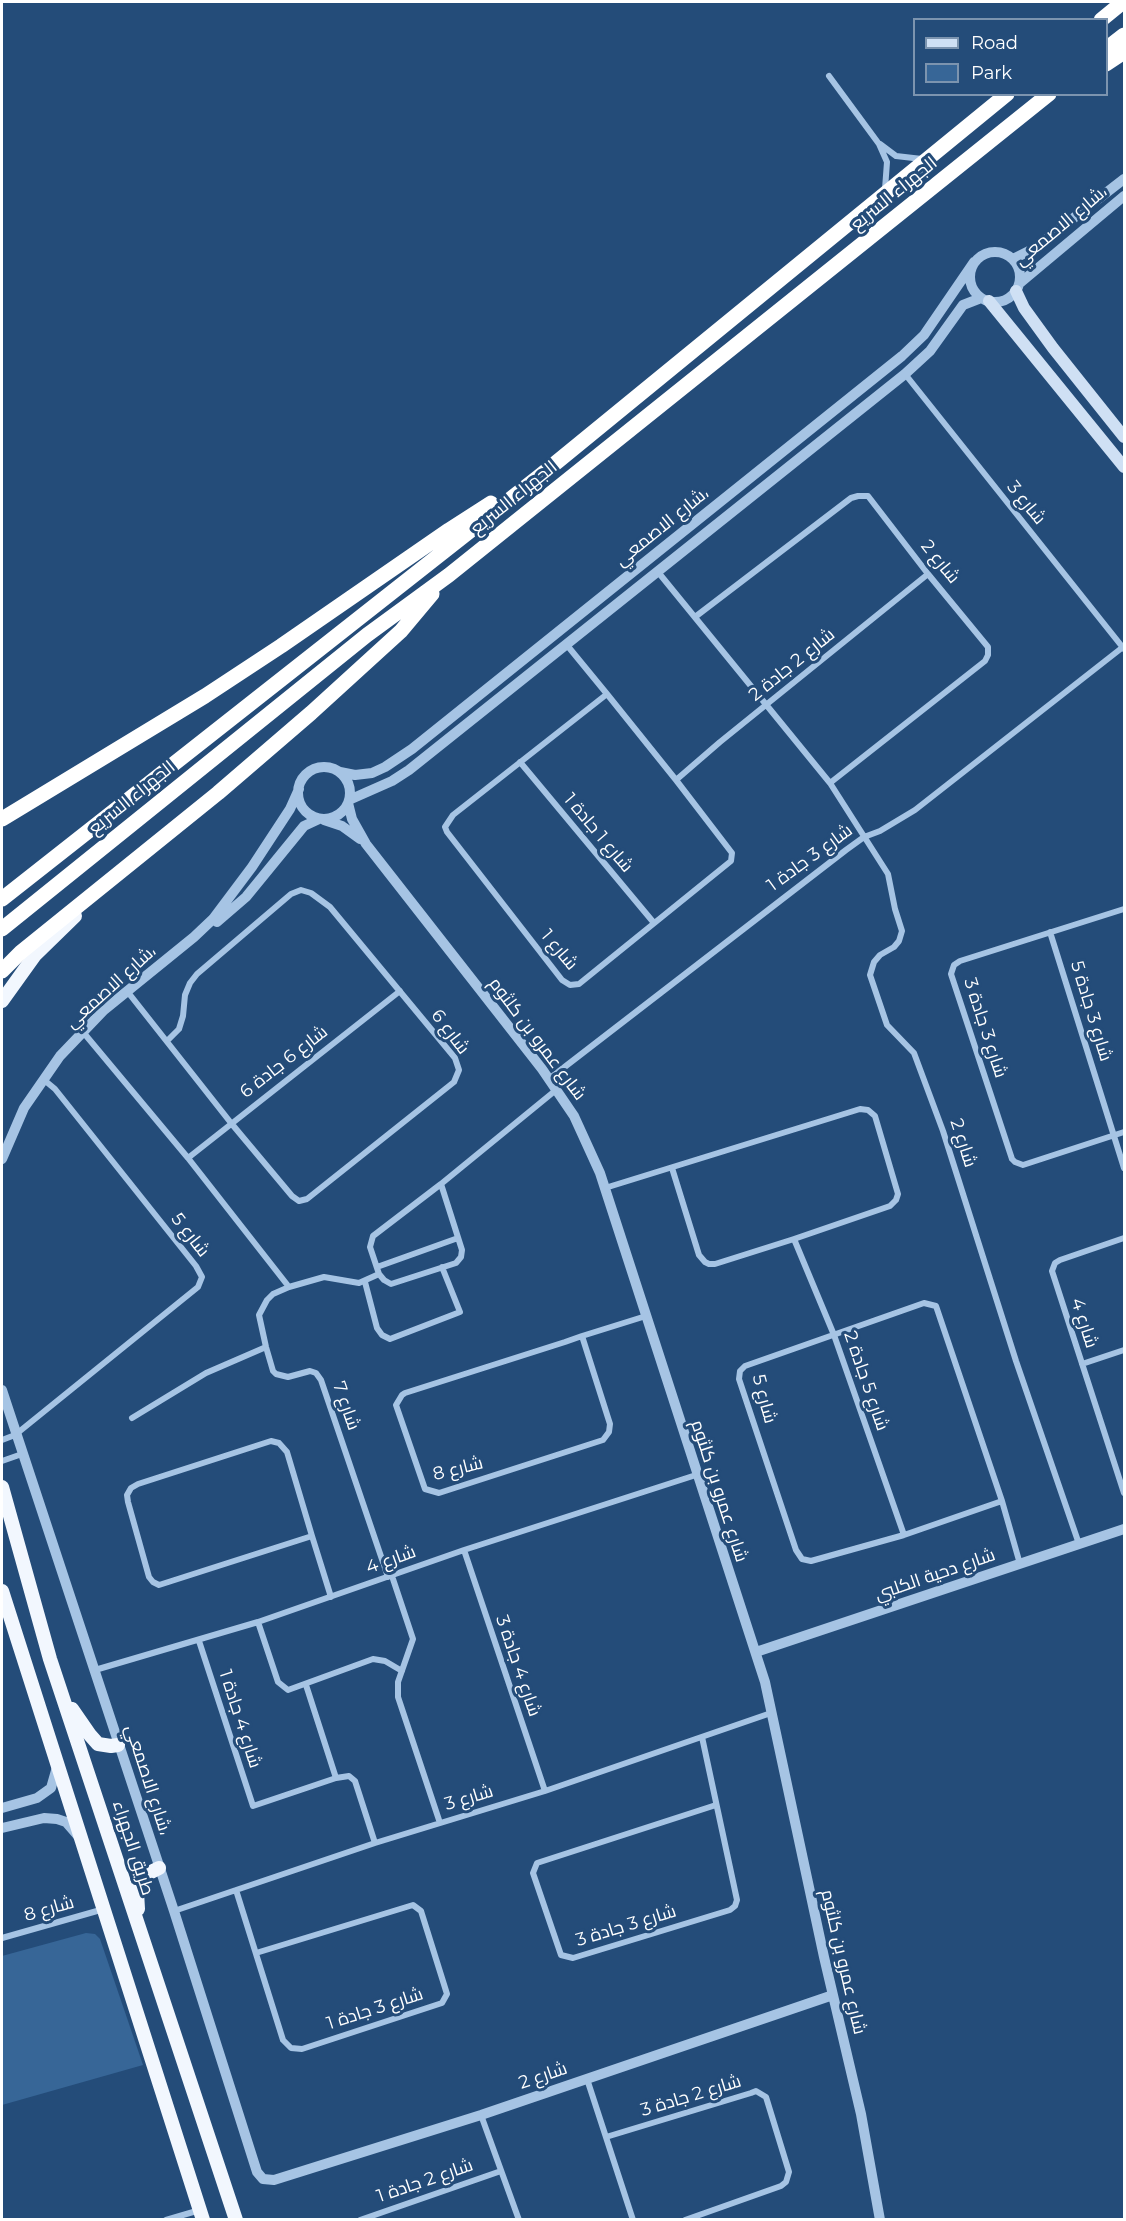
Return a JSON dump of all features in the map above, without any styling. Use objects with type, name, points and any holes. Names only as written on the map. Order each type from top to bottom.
[{"type":"highway","points":[[1103,18],[1123,2]]},
{"type":"highway","points":[[1108,48],[1125,35]]},
{"type":"highway","points":[[1108,63],[1125,52]]},
{"type":"highway","name":"الجهراء السريع","points":[[2,899],[541,475],[1005,96]]},
{"type":"highway","name":"الجهراء السريع","points":[[2,929],[367,635],[449,575],[1046,96]]},
{"type":"highway","points":[[1029,110],[1053,96]]},
{"type":"highway","points":[[2,819],[205,696],[355,597],[449,530],[541,475]]},
{"type":"highway","points":[[2,971],[218,793],[319,705],[401,631],[449,575]]},
{"type":"highway","points":[[2,1000],[35,955],[105,886]]},
{"type":"highway","name":"طريق الجهراء","points":[[2,1487],[62,1694],[236,2220]]},
{"type":"highway","points":[[2,1591],[202,2215]]},
{"type":"highway","points":[[62,1694],[90,1736],[98,1744],[118,1745]]},
{"type":"highway","points":[[138,1920],[137,1892],[140,1884],[149,1873],[159,1868]]},
{"type":"main road","points":[[1018,287],[1024,308],[1053,348],[1125,437]]},
{"type":"main road","points":[[985,300],[1125,467]]},
{"type":"main road","points":[[1037,361],[1036,352],[1039,346],[1045,344],[1053,348]]},
{"type":"street","points":[[829,76],[879,144],[887,162],[885,192]]},
{"type":"street","points":[[879,144],[896,156],[926,160]]},
{"type":"street","name":"شارع الاصمعي،","points":[[1013,259],[1035,248],[1125,179]]},
{"type":"street","name":"شارع الاصمعي،","points":[[1018,287],[1037,266],[1125,196]]},
{"type":"street","points":[[993,252],[1000,252],[1013,259],[1018,266],[1018,287],[1004,300],[985,300],[971,285],[970,278],[974,262],[986,253],[993,252]]},
{"type":"street","name":"شارع الاصمعي،","points":[[340,772],[355,775],[372,773],[412,749],[884,371],[924,335],[974,262]]},
{"type":"street","name":"شارع الاصمعي،","points":[[349,802],[392,782],[409,770],[905,374],[930,351],[963,305],[985,300]]},
{"type":"street","name":"شارع 3","points":[[905,374],[1124,648]]},
{"type":"street","name":"شارع 2","points":[[695,617],[851,498],[867,496],[988,646],[988,655],[985,661],[830,783]]},
{"type":"street","name":"شارع 2","points":[[658,572],[830,783],[888,874],[902,931],[899,942],[874,962],[870,975],[887,1025],[914,1053],[943,1131],[1016,1361],[1079,1544]]},
{"type":"street","name":"شارع 2 جادة 2","points":[[676,780],[766,704],[928,574]]},
{"type":"street","name":"شارع 1","points":[[566,644],[607,694],[676,780],[730,849],[732,856],[731,861],[579,984],[570,985],[562,980],[445,827],[453,815],[607,694]]},
{"type":"street","name":"شارع 3 جادة 1","points":[[549,1079],[783,897],[864,837],[880,831],[915,810],[1124,648]]},
{"type":"street","name":"شارع 1 جادة 1","points":[[520,762],[654,923]]},
{"type":"street","points":[[324,767],[340,772],[347,780],[350,790],[349,802],[337,816],[320,819],[311,816],[301,804],[299,789],[302,780],[315,769],[324,767]]},
{"type":"street","name":"شارع الاصمعي،","points":[[194,937],[226,903],[252,867],[290,809],[299,789]]},
{"type":"street","name":"شارع عمرو بن كلثوم","points":[[349,802],[352,819],[366,844],[549,1079],[574,1116],[605,1188],[696,1475],[756,1652],[861,2114],[880,2220]]},
{"type":"street","name":"شارع الاصمعي،","points":[[2,1159],[24,1108],[60,1056],[104,1010],[246,897],[301,830],[311,821],[320,819]]},
{"type":"street","name":"شارع عمرو بن كلثوم","points":[[320,819],[342,826],[366,844]]},
{"type":"street","name":"شارع 6","points":[[127,991],[231,1123],[292,1196],[299,1201],[307,1199],[456,1079],[459,1066],[330,907],[311,893],[301,890],[291,894],[197,974],[185,995],[179,1029],[167,1041]]},
{"type":"street","name":"شارع 3 جادة 3","points":[[1125,909],[960,961],[954,965],[951,974],[1012,1159],[1015,1162],[1023,1165],[1125,1132]]},
{"type":"street","name":"شارع 3 جادة 5","points":[[1050,932],[1125,1168]]},
{"type":"street","name":"شارع 6 جادة 6","points":[[188,1158],[400,991]]},
{"type":"street","points":[[83,1032],[188,1158],[289,1287]]},
{"type":"street","name":"شارع 5","points":[[15,1436],[198,1287],[202,1277],[196,1266],[55,1089],[43,1079]]},
{"type":"street","points":[[441,1184],[462,1250],[461,1257],[456,1263],[391,1284],[379,1274],[370,1247],[373,1236],[556,1090]]},
{"type":"street","points":[[605,1188],[860,1109],[871,1112],[875,1116],[898,1190],[896,1200],[891,1206],[715,1264],[705,1262],[699,1255],[672,1168]]},
{"type":"street","points":[[377,1267],[458,1238]]},
{"type":"street","name":"شارع 4","points":[[1125,1238],[1060,1260],[1053,1267],[1053,1276],[1125,1493]]},
{"type":"street","name":"شارع 5 جادة 2","points":[[794,1239],[834,1335],[904,1534]]},
{"type":"street","points":[[379,1274],[365,1282],[377,1328],[382,1335],[390,1339],[460,1312],[442,1268]]},
{"type":"street","name":"شارع 7","points":[[365,1282],[350,1282],[324,1277],[289,1287],[273,1294],[259,1315],[273,1371],[284,1377],[313,1371],[321,1380],[390,1576]]},
{"type":"street","name":"شارع 5","points":[[1002,1501],[904,1534],[811,1561],[802,1558],[796,1550],[739,1379],[740,1371],[746,1366],[924,1303],[936,1306],[1002,1501],[1020,1564]]},
{"type":"street","name":"شارع 8","points":[[582,1336],[610,1424],[609,1432],[603,1440],[439,1493],[425,1489],[396,1405],[399,1397],[405,1393],[582,1336],[646,1316]]},
{"type":"street","points":[[132,1418],[207,1373],[266,1347]]},
{"type":"street","points":[[1082,1364],[1125,1350]]},
{"type":"street","name":"شارع الاصمعي،","points":[[2,1390],[15,1436],[174,1911],[257,2172],[263,2179]]},
{"type":"street","points":[[2,1440],[15,1436]]},
{"type":"street","points":[[312,1536],[159,1585],[149,1577],[128,1495],[131,1488],[138,1484],[275,1441],[287,1452],[331,1597]]},
{"type":"street","points":[[2,1461],[22,1454]]},
{"type":"street","points":[[1115,1463],[1125,1460]]},
{"type":"street","name":"شارع 4","points":[[94,1670],[258,1622],[464,1550],[696,1475]]},
{"type":"street","name":"شارع دحية الكلبي","points":[[756,1652],[1125,1529]]},
{"type":"street","name":"شارع 4 جادة 3","points":[[464,1550],[545,1791]]},
{"type":"street","points":[[390,1576],[413,1639],[397,1689],[398,1696],[440,1823]]},
{"type":"street","points":[[258,1622],[281,1686],[288,1690],[373,1659],[385,1661],[402,1671]]},
{"type":"street","name":"شارع 4 جادة 1","points":[[199,1641],[253,1806],[336,1778]]},
{"type":"street","points":[[306,1685],[336,1778],[346,1775],[355,1781],[375,1843]]},
{"type":"street","name":"شارع 3","points":[[174,1911],[375,1843],[545,1791],[771,1713]]},
{"type":"street","name":"شارع 3 جادة 3","points":[[702,1737],[737,1900],[733,1908],[573,1958],[561,1954],[533,1873],[537,1863],[716,1805]]},
{"type":"street","points":[[2,1808],[37,1798],[51,1788],[57,1771],[56,1761]]},
{"type":"street","points":[[24,1802],[30,1805],[33,1812],[31,1819],[26,1822]]},
{"type":"street","points":[[2,1828],[44,1818],[66,1822],[77,1833],[83,1844]]},
{"type":"street","name":"شارع 3 جادة 1","points":[[236,1890],[283,2040],[291,2048],[302,2049],[442,2003],[447,1994],[421,1911],[413,1905],[256,1953]]},
{"type":"street","name":"شارع 8","points":[[2,1938],[104,1909]]},
{"type":"street","name":"شارع 2","points":[[263,2179],[274,2180],[481,2115],[833,1995]]},
{"type":"street","points":[[587,2079],[633,2220]]},
{"type":"street","name":"شارع 2 جادة 3","points":[[606,2138],[756,2091],[766,2097],[789,2172],[786,2182],[781,2186],[686,2220]]},
{"type":"street","name":"شارع 2 جادة 1","points":[[481,2115],[519,2220]]},
{"type":"street","name":"شارع 2 جادة 1","points":[[360,2220],[501,2171]]},
{"type":"street","points":[[166,2220],[202,2215]]},
{"type":"green space","points":[[86,1933],[95,1934],[100,1939],[143,2065],[2,2105],[2,1956]]}]
